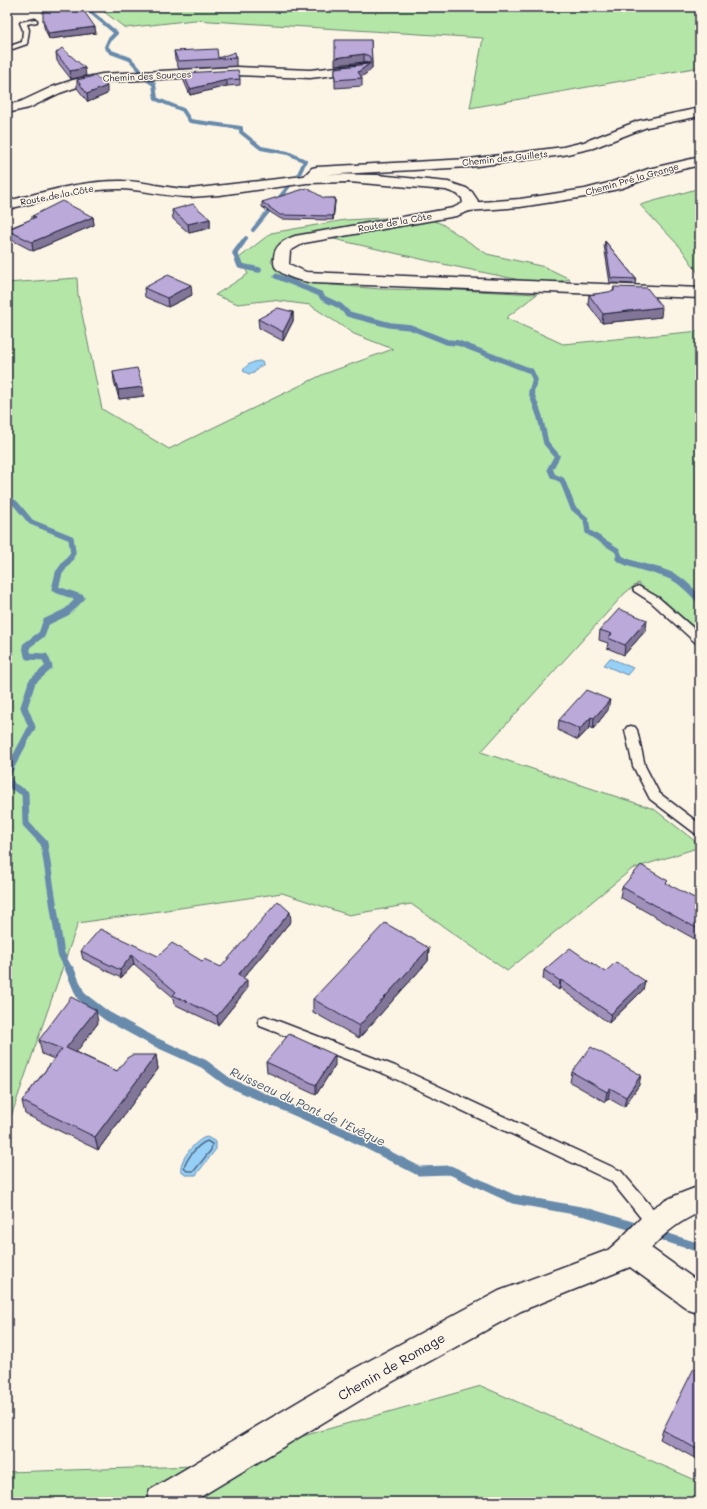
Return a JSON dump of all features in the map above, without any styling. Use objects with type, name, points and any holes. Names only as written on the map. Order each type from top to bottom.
[{"type":"street","name":"Chemin des Sources","points":[[7,109],[24,105],[56,90],[77,83],[102,78],[136,75],[237,71],[310,74],[364,68]]},
{"type":"street","name":"Chemin des Guillets","points":[[308,179],[317,171],[469,163],[563,151],[588,145],[643,124],[700,112]]},
{"type":"street","name":"Chemin Pré la Grange","points":[[468,207],[520,203],[585,193],[617,185],[653,172],[700,161]]},
{"type":"street","name":"Route de la Côte","points":[[7,205],[77,189],[100,186],[123,185],[164,192],[188,193],[308,179],[362,179],[442,186],[460,190],[467,194],[471,201],[468,207],[456,212],[300,239],[283,249],[280,259],[282,266],[291,272],[314,278],[700,292]]},
{"type":"street","name":"Chemin de Romage","points":[[162,1502],[361,1382],[510,1300],[618,1259],[630,1250],[655,1223],[671,1212],[700,1199]]},
{"type":"street","points":[[630,1250],[700,1300]]},
{"type":"lane","points":[[7,50],[25,43],[26,30],[23,23],[36,21]]},
{"type":"lane","points":[[638,589],[655,600],[700,640]]},
{"type":"lane","points":[[631,730],[639,766],[654,796],[700,831]]},
{"type":"lane","points":[[265,1022],[390,1070],[616,1176],[655,1223]]},
{"type":"green space","points":[[98,7],[700,7],[700,67],[470,108],[483,38],[194,20],[125,28]]},
{"type":"green space","points":[[700,188],[700,276],[681,248],[640,205]]},
{"type":"green space","points":[[422,216],[442,224],[487,254],[545,267],[570,279],[544,285],[438,263],[312,234],[297,236],[280,243],[271,262],[290,277],[320,284],[381,289],[457,290],[537,294],[506,318],[563,344],[700,331],[700,637],[638,583],[625,593],[481,752],[654,809],[700,845],[700,847],[632,869],[507,971],[411,904],[349,915],[282,893],[78,923],[7,1128],[7,283],[77,278],[78,295],[102,409],[169,449],[324,374],[393,349],[354,334],[310,305],[272,300],[238,304],[215,295],[248,274],[239,258],[271,233],[345,220]]},
{"type":"green space","points":[[481,1386],[700,1482],[700,1502],[7,1502],[7,1472],[196,1466]]},
{"type":"water","points":[[260,361],[263,365],[254,373],[249,374],[243,371],[250,364]]},
{"type":"water","points":[[610,658],[633,668],[627,675],[604,665]]},
{"type":"water","points":[[207,1137],[216,1142],[216,1149],[196,1175],[185,1175],[181,1170],[181,1166],[186,1155],[198,1141]]},
{"type":"building","points":[[52,7],[81,7],[95,27],[48,33],[43,20],[43,11],[54,10]]},
{"type":"building","points":[[335,40],[371,40],[372,62],[358,72],[362,78],[335,80],[335,68],[368,64],[371,60],[369,56],[364,54],[335,58]]},
{"type":"building","points":[[62,48],[85,68],[70,71],[56,53]]},
{"type":"building","points":[[217,49],[218,58],[235,52],[236,58],[178,61],[174,51]]},
{"type":"building","points":[[238,70],[240,79],[227,80],[190,89],[183,73]]},
{"type":"building","points":[[95,76],[107,86],[87,94],[77,80]]},
{"type":"building","points":[[307,188],[324,198],[335,198],[333,216],[280,215],[262,202]]},
{"type":"building","points":[[62,201],[93,217],[32,242],[7,230],[36,217],[32,216]]},
{"type":"building","points":[[193,204],[210,219],[188,224],[172,210]]},
{"type":"building","points":[[605,241],[636,279],[611,278]]},
{"type":"building","points":[[168,275],[191,285],[167,298],[144,288]]},
{"type":"building","points":[[614,287],[647,288],[662,307],[603,314],[589,295],[614,291]]},
{"type":"building","points":[[278,308],[293,312],[283,332],[258,319]]},
{"type":"building","points":[[137,368],[143,387],[118,390],[113,372]]},
{"type":"building","points":[[619,609],[647,620],[625,645],[608,638],[612,634],[600,630]]},
{"type":"building","points":[[586,690],[610,700],[594,718],[591,717],[580,729],[559,720]]},
{"type":"building","points":[[641,865],[668,881],[666,883],[700,901],[700,930],[622,887]]},
{"type":"building","points":[[278,901],[290,912],[238,975],[247,980],[217,1016],[173,995],[176,992],[132,955],[120,970],[81,951],[100,929],[158,956],[172,943],[202,961],[204,959],[221,967]]},
{"type":"building","points":[[385,923],[429,948],[359,1026],[313,999]]},
{"type":"building","points":[[570,948],[605,972],[616,962],[645,981],[611,1014],[544,970]]},
{"type":"building","points":[[71,997],[96,1010],[66,1048],[117,1071],[127,1058],[132,1055],[156,1055],[95,1137],[22,1101],[62,1049],[39,1040]]},
{"type":"building","points":[[289,1034],[335,1055],[316,1085],[266,1062]]},
{"type":"building","points":[[591,1047],[641,1075],[626,1097],[610,1088],[607,1092],[572,1072]]},
{"type":"building","points":[[694,1368],[700,1371],[700,1451],[663,1430]]},
{"type":"waterway","points":[[87,9],[116,33],[109,40],[106,47],[111,52],[130,59],[139,69],[143,77],[154,84],[156,99],[183,110],[190,121],[241,128],[241,132],[261,148],[288,153],[305,161],[299,174]]},
{"type":"waterway","points":[[253,230],[289,186]]},
{"type":"waterway","points":[[242,243],[246,238]]},
{"type":"waterway","points":[[243,242],[235,253],[240,266],[259,270]]},
{"type":"waterway","points":[[276,276],[320,294],[323,298],[340,306],[348,314],[390,325],[410,327],[447,342],[458,343],[531,371],[535,380],[531,392],[540,417],[546,443],[557,456],[550,469],[553,476],[562,480],[573,508],[586,519],[588,532],[617,550],[621,559]]},
{"type":"waterway","name":"Ruisseau du Pont de l'Evêque","points":[[7,497],[16,504],[31,522],[71,538],[73,553],[69,559]]},
{"type":"waterway","name":"Ruisseau du Pont de l'Evêque","points":[[7,774],[32,727],[24,707],[32,682],[49,667],[45,657],[28,656],[26,646],[42,634],[46,622],[67,612],[81,598],[55,589],[59,573],[70,558]]},
{"type":"waterway","points":[[619,558],[626,562],[670,575],[683,583],[700,600]]},
{"type":"waterway","name":"Ruisseau du Pont de l'Evêque","points":[[7,777],[12,786],[25,793],[26,824],[44,843],[61,954],[70,971]]},
{"type":"waterway","name":"Ruisseau du Pont de l'Evêque","points":[[70,970],[81,996],[107,1016],[153,1041],[204,1064],[228,1082],[347,1134],[419,1171],[450,1170],[513,1199],[586,1212],[632,1226]]},
{"type":"waterway","name":"Ruisseau du Pont de l'Evêque","points":[[665,1237],[700,1248]]}]
